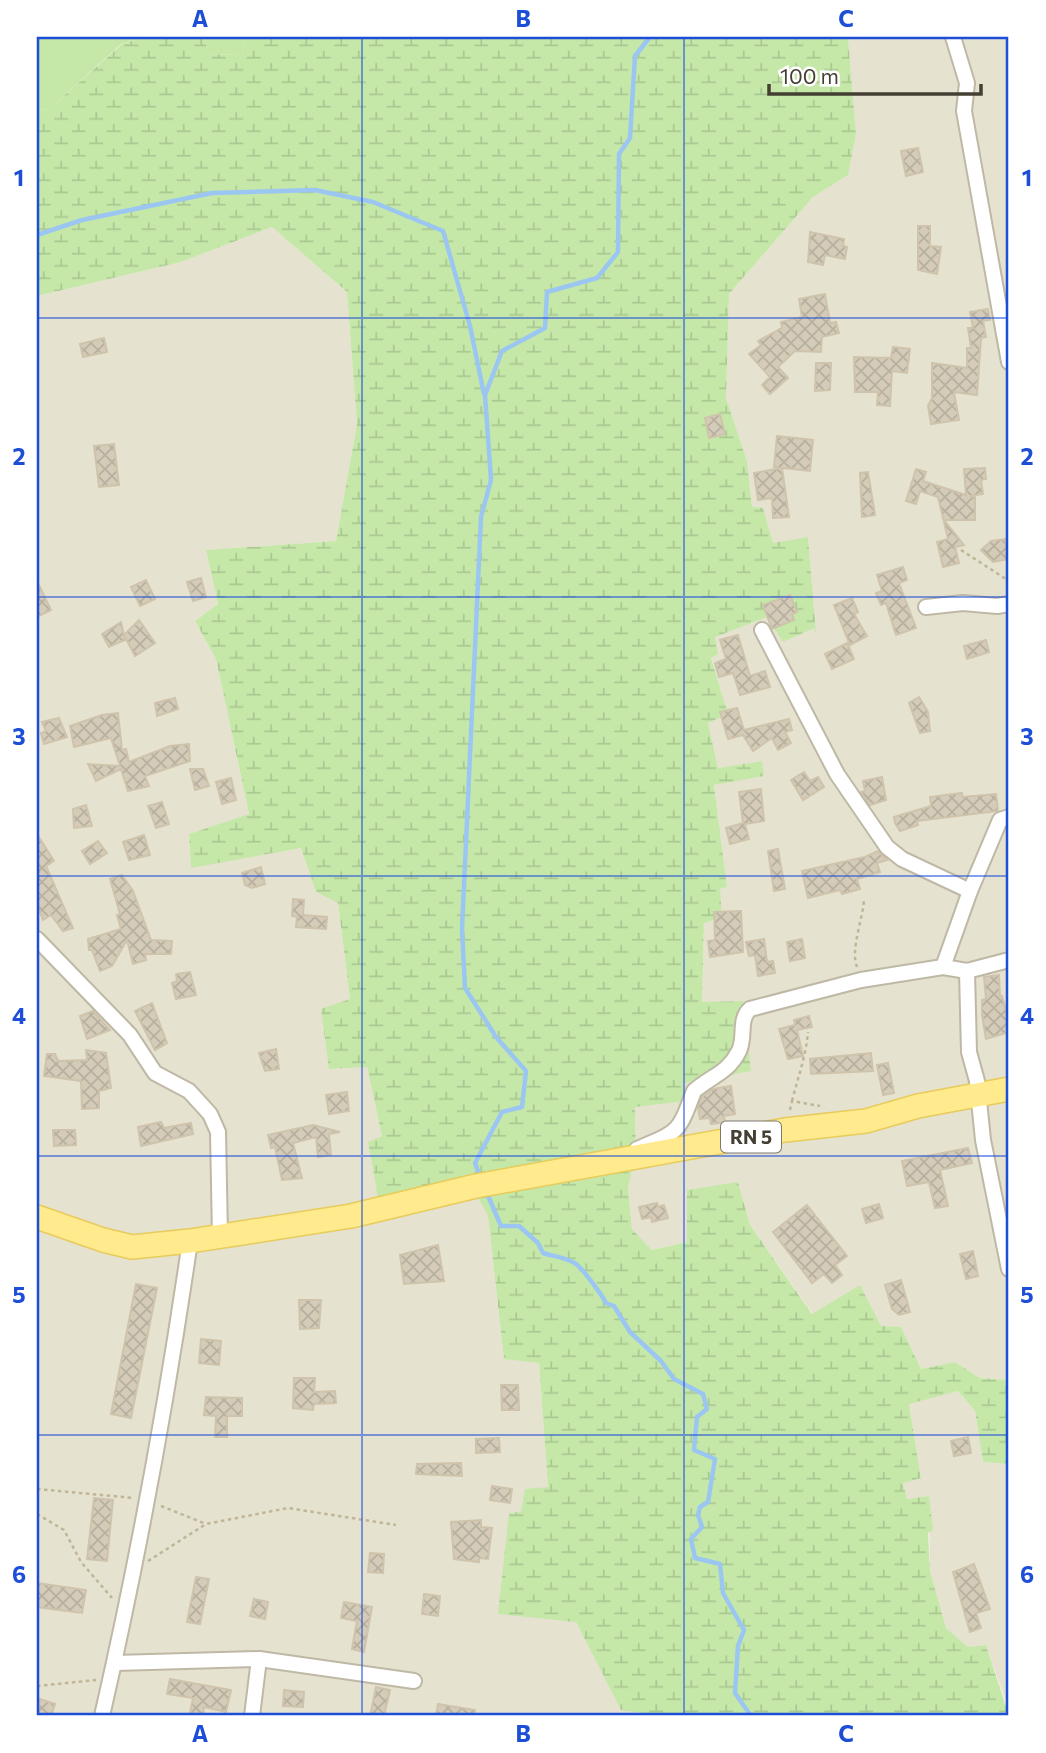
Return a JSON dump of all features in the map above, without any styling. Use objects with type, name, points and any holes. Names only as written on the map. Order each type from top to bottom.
[{"type":"main road","name":"RN 5","points":[[37,1218],[132,1247],[190,1241],[351,1216],[484,1185],[785,1130],[866,1121],[1009,1089]]},
{"type":"street","points":[[953,37],[967,83],[964,111],[1009,362]]},
{"type":"street","points":[[926,607],[963,603],[997,606],[1009,604]]},
{"type":"street","points":[[762,630],[837,774],[887,847],[902,859],[970,891]]},
{"type":"street","points":[[943,967],[970,891],[1000,820],[1009,817]]},
{"type":"street","points":[[37,939],[130,1035],[155,1073],[189,1090],[209,1114],[218,1132],[219,1237]]},
{"type":"street","points":[[606,1163],[674,1133],[688,1114],[694,1091],[727,1070],[739,1050],[747,1011],[861,980],[943,967],[967,971],[1009,960]]},
{"type":"street","points":[[967,971],[969,1052],[978,1095],[983,1140],[1009,1269]]},
{"type":"street","points":[[102,1716],[127,1614],[171,1373],[190,1241]]},
{"type":"street","points":[[116,1663],[259,1660],[414,1681]]},
{"type":"street","points":[[252,1716],[259,1660]]},
{"type":"path","points":[[961,550],[1009,581]]},
{"type":"path","points":[[861,980],[853,956],[863,920],[863,899]]},
{"type":"path","points":[[792,1101],[800,1066],[807,1056],[808,1032]]},
{"type":"path","points":[[37,1489],[146,1500],[206,1524]]},
{"type":"path","points":[[134,1571],[206,1524],[298,1508],[396,1525]]},
{"type":"path","points":[[37,1514],[64,1530],[81,1562],[127,1614]]},
{"type":"path","points":[[37,1686],[111,1678]]},
{"type":"shaded area","points":[[848,37],[1009,37],[1009,1380],[980,1378],[955,1362],[921,1369],[901,1327],[881,1327],[813,1314],[750,1225],[738,1182],[687,1242],[652,1250],[632,1229],[628,1187],[636,1154],[635,1106],[687,1101],[685,1083],[702,1003],[704,923],[720,889],[727,887],[714,785],[764,775],[761,761],[718,768],[708,723],[728,714],[711,657],[714,637],[767,617],[815,627],[808,538],[773,544],[763,508],[752,508],[747,461],[726,398],[729,294],[813,197],[848,175],[856,134]]},
{"type":"shaded area","points":[[272,227],[347,292],[357,424],[336,541],[206,550],[218,604],[195,621],[216,659],[249,815],[189,834],[191,867],[301,848],[316,892],[338,903],[350,999],[329,1069],[367,1067],[382,1136],[379,1197],[470,1183],[488,1216],[504,1359],[539,1362],[548,1487],[576,1622],[621,1709],[662,1716],[37,1716],[37,296],[181,262]]},
{"type":"shaded area","points":[[958,1391],[975,1411],[983,1462],[1009,1464],[1009,1710],[986,1645],[968,1647],[946,1628],[930,1571],[929,1496],[907,1499],[903,1483],[921,1477],[909,1403]]},
{"type":"green space","points":[[37,37],[144,37],[121,44],[50,108],[37,111]]},
{"type":"green space","points":[[144,37],[205,37],[207,54],[242,55],[245,37],[848,37],[856,134],[848,175],[813,197],[729,294],[726,398],[747,461],[752,507],[763,508],[773,543],[808,537],[816,634],[814,628],[783,642],[767,617],[715,637],[718,654],[711,658],[728,714],[708,723],[718,768],[762,761],[764,776],[714,785],[727,887],[720,889],[722,917],[704,923],[702,1002],[743,1001],[751,1071],[685,1083],[687,1101],[635,1107],[636,1154],[628,1187],[632,1229],[652,1250],[687,1242],[687,1190],[738,1182],[750,1225],[812,1314],[860,1285],[881,1326],[901,1327],[921,1369],[955,1362],[980,1378],[1009,1380],[1009,1464],[983,1462],[975,1411],[958,1391],[909,1404],[921,1478],[903,1483],[907,1499],[929,1496],[933,1530],[928,1533],[930,1571],[946,1628],[968,1647],[986,1645],[1009,1716],[662,1716],[621,1710],[576,1622],[498,1614],[509,1513],[521,1512],[525,1489],[548,1487],[539,1363],[504,1359],[488,1216],[470,1183],[378,1197],[368,1142],[382,1136],[367,1067],[329,1069],[321,1009],[350,999],[338,903],[316,892],[301,848],[191,868],[189,834],[249,814],[216,659],[195,621],[218,604],[206,550],[336,541],[357,424],[347,292],[272,227],[181,262],[37,296],[37,111],[50,108],[122,44]]},
{"type":"green space","points":[[205,37],[245,37],[242,55],[206,54]]},
{"type":"building","points":[[918,148],[923,172],[906,176],[901,151]]},
{"type":"building","points":[[918,226],[930,226],[930,246],[941,247],[937,274],[918,270]]},
{"type":"building","points":[[810,232],[844,239],[843,246],[847,247],[845,259],[825,255],[823,265],[808,262]]},
{"type":"building","points":[[825,294],[830,323],[836,322],[839,333],[822,337],[821,352],[795,351],[778,367],[788,378],[770,394],[762,385],[770,377],[749,354],[761,345],[758,341],[782,328],[781,322],[802,317],[799,299]]},
{"type":"building","points":[[988,309],[990,320],[983,321],[986,337],[981,338],[977,395],[954,392],[959,420],[931,424],[928,406],[932,398],[932,363],[967,368],[967,348],[971,348],[968,328],[973,328],[970,312]]},
{"type":"building","points":[[104,338],[107,352],[83,357],[80,344]]},
{"type":"building","points":[[893,347],[910,349],[907,373],[892,371],[890,406],[877,405],[878,392],[855,392],[854,357],[891,358]]},
{"type":"building","points":[[816,363],[831,363],[830,390],[815,391]]},
{"type":"building","points":[[720,414],[725,434],[709,438],[705,418]]},
{"type":"building","points":[[777,436],[813,440],[810,471],[782,468],[789,517],[773,518],[772,498],[758,500],[754,473],[781,468],[774,467]]},
{"type":"building","points":[[114,444],[119,485],[99,487],[94,446]]},
{"type":"building","points":[[985,468],[986,479],[981,480],[983,494],[970,496],[975,497],[975,520],[944,520],[964,545],[955,547],[959,563],[943,567],[937,542],[948,539],[938,497],[920,491],[916,504],[906,501],[916,469],[926,472],[923,481],[966,495],[964,469]]},
{"type":"building","points":[[868,472],[875,515],[862,517],[860,473]]},
{"type":"building","points":[[1005,539],[1009,559],[993,562],[981,550],[991,541]]},
{"type":"building","points":[[903,567],[907,580],[899,583],[916,628],[896,635],[886,603],[881,605],[876,593],[882,591],[877,575]]},
{"type":"building","points":[[201,578],[206,597],[193,601],[187,582]]},
{"type":"building","points":[[146,580],[155,599],[140,606],[131,587]]},
{"type":"building","points":[[37,581],[51,610],[37,617]]},
{"type":"building","points":[[790,595],[797,612],[792,614],[794,620],[772,629],[763,605]]},
{"type":"building","points":[[852,598],[858,612],[854,614],[867,636],[850,645],[834,605]]},
{"type":"building","points":[[139,620],[155,643],[135,656],[124,635]]},
{"type":"building","points":[[121,622],[125,640],[109,647],[102,634]]},
{"type":"building","points":[[738,635],[750,676],[765,671],[770,687],[740,695],[733,673],[719,677],[715,663],[726,659],[720,640]]},
{"type":"building","points":[[986,640],[989,652],[967,659],[964,646]]},
{"type":"building","points":[[847,643],[854,659],[832,669],[825,654]]},
{"type":"building","points":[[919,697],[928,712],[930,731],[920,733],[909,703]]},
{"type":"building","points":[[175,698],[178,709],[157,716],[155,703]]},
{"type":"building","points":[[737,708],[744,730],[789,719],[792,730],[785,732],[791,743],[778,750],[772,738],[753,751],[743,735],[728,739],[720,712]]},
{"type":"building","points":[[118,713],[122,750],[126,749],[129,762],[170,746],[189,744],[190,761],[145,776],[149,786],[128,791],[121,769],[96,781],[88,764],[120,766],[111,738],[74,747],[70,726],[102,715]]},
{"type":"building","points":[[59,718],[67,737],[44,744],[41,733],[46,731],[42,722]]},
{"type":"building","points":[[190,769],[203,769],[209,786],[195,790]]},
{"type":"building","points":[[804,772],[810,781],[818,777],[824,787],[803,800],[791,780]]},
{"type":"building","points":[[882,777],[886,800],[870,805],[861,792],[865,791],[863,781]]},
{"type":"building","points":[[231,778],[236,800],[222,804],[216,782]]},
{"type":"building","points":[[761,789],[764,821],[745,824],[749,839],[730,844],[726,828],[743,823],[739,792]]},
{"type":"building","points":[[962,793],[962,797],[996,794],[998,811],[917,821],[918,825],[900,831],[895,823],[894,817],[931,806],[930,797]]},
{"type":"building","points":[[162,802],[169,824],[156,828],[148,806]]},
{"type":"building","points":[[86,805],[92,826],[74,828],[73,809]]},
{"type":"building","points":[[37,834],[54,861],[46,866],[73,928],[63,931],[51,915],[43,920],[37,904]]},
{"type":"building","points":[[144,835],[150,855],[129,860],[123,842]]},
{"type":"building","points":[[98,841],[107,853],[90,864],[82,851]]},
{"type":"building","points":[[778,849],[785,889],[774,891],[768,851]]},
{"type":"building","points":[[878,851],[887,860],[877,863],[880,872],[857,879],[860,889],[842,894],[840,890],[808,898],[802,871],[865,857]]},
{"type":"building","points":[[261,867],[265,884],[252,888],[245,885],[242,873]]},
{"type":"building","points":[[122,875],[133,891],[151,940],[172,941],[171,954],[145,954],[146,960],[133,964],[127,940],[112,966],[100,971],[92,950],[89,950],[88,939],[121,929],[117,915],[120,914],[110,879]]},
{"type":"building","points":[[293,899],[304,900],[303,915],[327,917],[326,929],[296,927],[297,917],[292,916]]},
{"type":"building","points":[[741,911],[743,952],[710,957],[708,941],[715,940],[714,912]]},
{"type":"building","points":[[764,939],[767,962],[773,961],[775,973],[758,976],[755,955],[749,956],[746,942]]},
{"type":"building","points":[[802,939],[805,958],[790,961],[787,942]]},
{"type":"building","points":[[190,972],[196,995],[176,999],[172,983],[177,981],[176,974]]},
{"type":"building","points":[[999,975],[1000,996],[1006,1010],[1009,1009],[1009,1032],[986,1039],[982,1015],[982,1000],[986,999],[984,977]]},
{"type":"building","points":[[152,1003],[167,1043],[155,1050],[135,1011]]},
{"type":"building","points":[[93,1011],[110,1030],[87,1039],[80,1016]]},
{"type":"building","points":[[809,1016],[812,1027],[797,1030],[803,1056],[788,1059],[779,1029],[795,1025],[794,1020]]},
{"type":"building","points":[[276,1049],[279,1069],[265,1071],[259,1053]]},
{"type":"building","points":[[86,1050],[106,1053],[111,1088],[99,1091],[99,1108],[82,1109],[81,1081],[44,1076],[47,1054],[55,1054],[58,1061],[87,1060]]},
{"type":"building","points":[[871,1053],[873,1071],[811,1074],[810,1059]]},
{"type":"building","points":[[888,1063],[894,1093],[883,1095],[877,1065]]},
{"type":"building","points":[[731,1086],[735,1114],[724,1116],[725,1122],[711,1124],[710,1118],[700,1119],[698,1107],[702,1097],[713,1089]]},
{"type":"building","points":[[347,1092],[349,1111],[329,1114],[326,1095]]},
{"type":"building","points":[[161,1122],[164,1128],[191,1123],[193,1134],[141,1146],[138,1127]]},
{"type":"building","points":[[313,1125],[340,1132],[329,1134],[331,1155],[318,1157],[316,1137],[293,1143],[302,1178],[282,1180],[275,1147],[271,1148],[268,1135]]},
{"type":"building","points":[[53,1130],[75,1130],[76,1145],[54,1146]]},
{"type":"building","points":[[968,1148],[972,1163],[940,1170],[948,1206],[935,1208],[929,1182],[907,1186],[902,1161]]},
{"type":"building","points":[[657,1203],[658,1207],[664,1205],[668,1218],[652,1222],[651,1217],[642,1219],[639,1207]]},
{"type":"building","points":[[879,1204],[883,1218],[866,1223],[862,1209]]},
{"type":"building","points":[[807,1205],[847,1256],[835,1265],[842,1275],[832,1283],[824,1274],[812,1283],[773,1232]]},
{"type":"building","points":[[438,1245],[444,1281],[404,1284],[400,1255]]},
{"type":"building","points":[[973,1251],[978,1276],[966,1279],[960,1254]]},
{"type":"building","points":[[901,1280],[910,1312],[899,1315],[892,1309],[885,1285]]},
{"type":"building","points":[[136,1284],[157,1288],[131,1418],[111,1414]]},
{"type":"building","points":[[299,1300],[321,1300],[319,1328],[300,1329]]},
{"type":"building","points":[[201,1339],[221,1341],[219,1365],[199,1363]]},
{"type":"building","points":[[294,1378],[315,1378],[314,1392],[335,1391],[336,1403],[314,1404],[313,1410],[293,1408]]},
{"type":"building","points":[[501,1385],[518,1385],[519,1410],[502,1410]]},
{"type":"building","points":[[206,1397],[242,1398],[242,1416],[227,1416],[227,1437],[215,1437],[216,1416],[204,1415]]},
{"type":"building","points":[[968,1437],[971,1453],[954,1456],[951,1441]]},
{"type":"building","points":[[499,1438],[500,1452],[476,1453],[476,1439]]},
{"type":"building","points":[[461,1463],[462,1476],[416,1474],[417,1464]]},
{"type":"building","points":[[492,1486],[512,1489],[510,1503],[490,1500]]},
{"type":"building","points":[[94,1498],[113,1500],[107,1561],[87,1559]]},
{"type":"building","points":[[481,1520],[481,1527],[492,1528],[488,1559],[479,1558],[479,1562],[454,1559],[451,1522]]},
{"type":"building","points":[[370,1553],[384,1554],[383,1573],[368,1572]]},
{"type":"building","points":[[974,1564],[990,1609],[976,1613],[981,1628],[970,1632],[953,1572]]},
{"type":"building","points":[[196,1577],[209,1579],[200,1624],[187,1622]]},
{"type":"building","points":[[37,1583],[86,1590],[82,1613],[37,1607]]},
{"type":"building","points":[[424,1594],[440,1596],[438,1616],[422,1614]]},
{"type":"building","points":[[254,1599],[268,1602],[265,1619],[250,1616]]},
{"type":"building","points":[[344,1602],[372,1607],[364,1652],[352,1649],[357,1621],[341,1618]]},
{"type":"building","points":[[170,1679],[231,1690],[226,1712],[204,1707],[203,1715],[190,1713],[193,1698],[167,1694]]},
{"type":"building","points":[[376,1687],[390,1690],[384,1716],[370,1716]]},
{"type":"building","points":[[284,1690],[304,1692],[303,1707],[283,1706]]},
{"type":"building","points":[[40,1699],[55,1704],[51,1716],[37,1716]]},
{"type":"building","points":[[438,1704],[475,1710],[474,1716],[436,1716]]},
{"type":"waterway","points":[[480,1177],[475,1163],[502,1112],[522,1107],[526,1071],[496,1037],[465,988],[462,929],[481,517],[491,480],[485,395],[502,351],[545,328],[547,292],[597,278],[618,252],[619,154],[630,138],[635,56],[650,37]]},
{"type":"waterway","points":[[37,235],[82,220],[212,193],[315,190],[373,202],[443,231],[470,326],[484,394]]},
{"type":"waterway","points":[[486,1191],[501,1226],[519,1226],[538,1243],[543,1253],[576,1264],[606,1303],[614,1306],[630,1332],[661,1361],[674,1379],[703,1394],[707,1409],[697,1417],[694,1450],[715,1459],[708,1502],[700,1507],[698,1515],[702,1527],[691,1539],[695,1558],[720,1564],[723,1593],[744,1630],[738,1646],[735,1693],[751,1716]]}]
